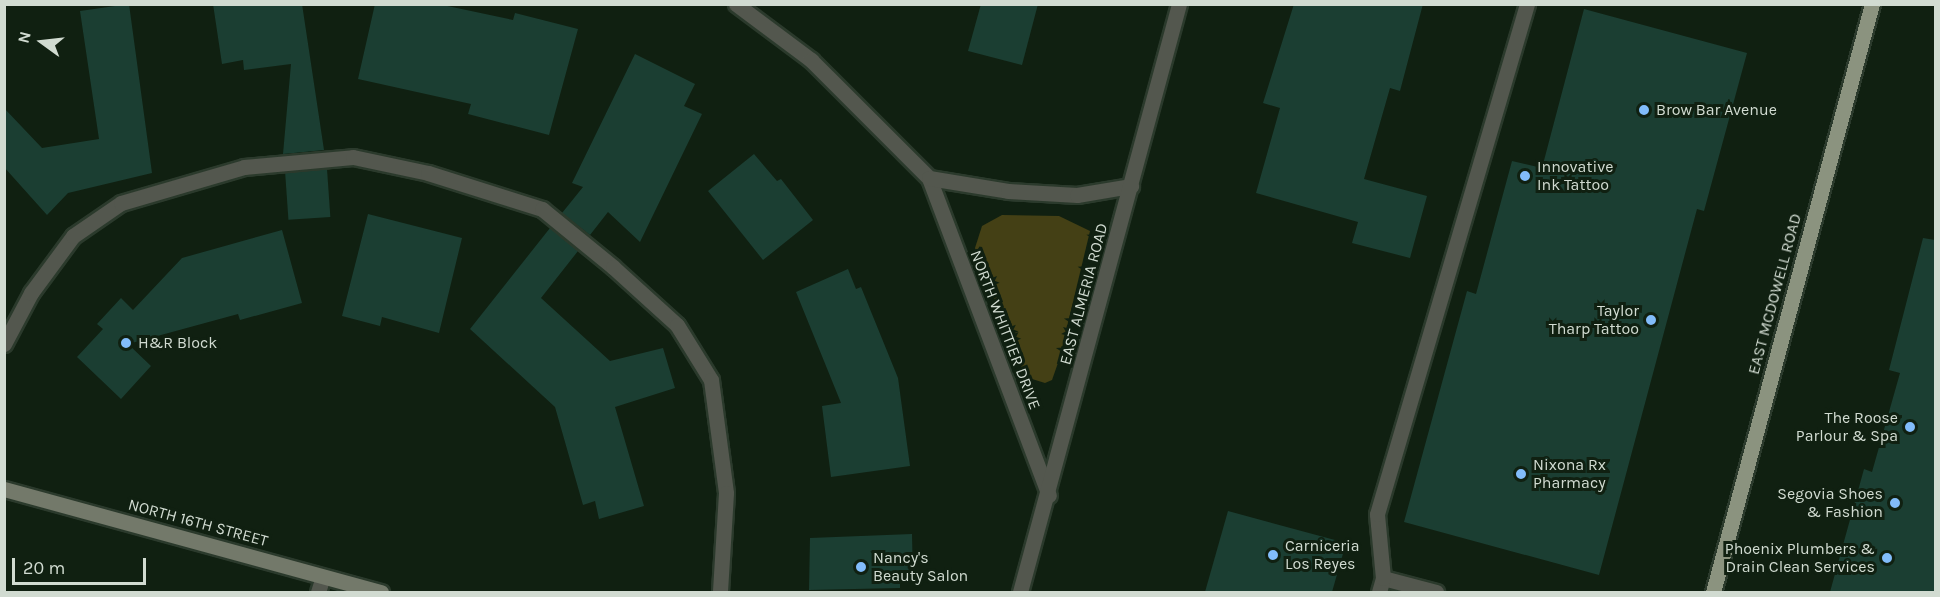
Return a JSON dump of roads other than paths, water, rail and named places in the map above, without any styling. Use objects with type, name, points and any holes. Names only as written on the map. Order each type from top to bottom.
[{"type":"main road","name":"EAST MCDOWELL ROAD","points":[[1713,592],[1872,4]]},
{"type":"main road","name":"NORTH 16TH STREET","points":[[4,489],[381,592]]},
{"type":"street","name":"NORTH WHITTIER DRIVE","points":[[736,4],[811,60],[929,178],[1049,495]]},
{"type":"street","name":"EAST ALMERIA ROAD","points":[[1020,592],[1049,495],[1179,4]]},
{"type":"street","points":[[1436,592],[1381,585],[1377,514],[1527,4]]},
{"type":"street","points":[[4,344],[31,293],[73,236],[120,203],[244,167],[353,157],[428,173],[542,209],[677,325],[711,380],[726,493],[720,592]]},
{"type":"street","points":[[929,178],[1008,191],[1077,195],[1131,186]]},
{"type":"street","points":[[318,592],[322,577]]},
{"type":"place","name":"Brow Bar Avenue","points":[[1644,110]]},
{"type":"place","name":"Innovative Ink Tattoo","points":[[1525,176]]},
{"type":"place","name":"Taylor Tharp Tattoo","points":[[1651,320]]},
{"type":"place","name":"H&R Block","points":[[126,343]]},
{"type":"place","name":"The Roose Parlour & Spa","points":[[1910,427]]},
{"type":"place","name":"Nixona Rx Pharmacy","points":[[1521,474]]},
{"type":"place","name":"Segovia Shoes & Fashion","points":[[1895,503]]},
{"type":"place","name":"Carniceria Los Reyes","points":[[1273,555]]},
{"type":"place","name":"Phoenix Plumbers & Drain Clean Services","points":[[1887,558]]},
{"type":"place","name":"Nancy's Beauty Salon","points":[[861,567]]}]
